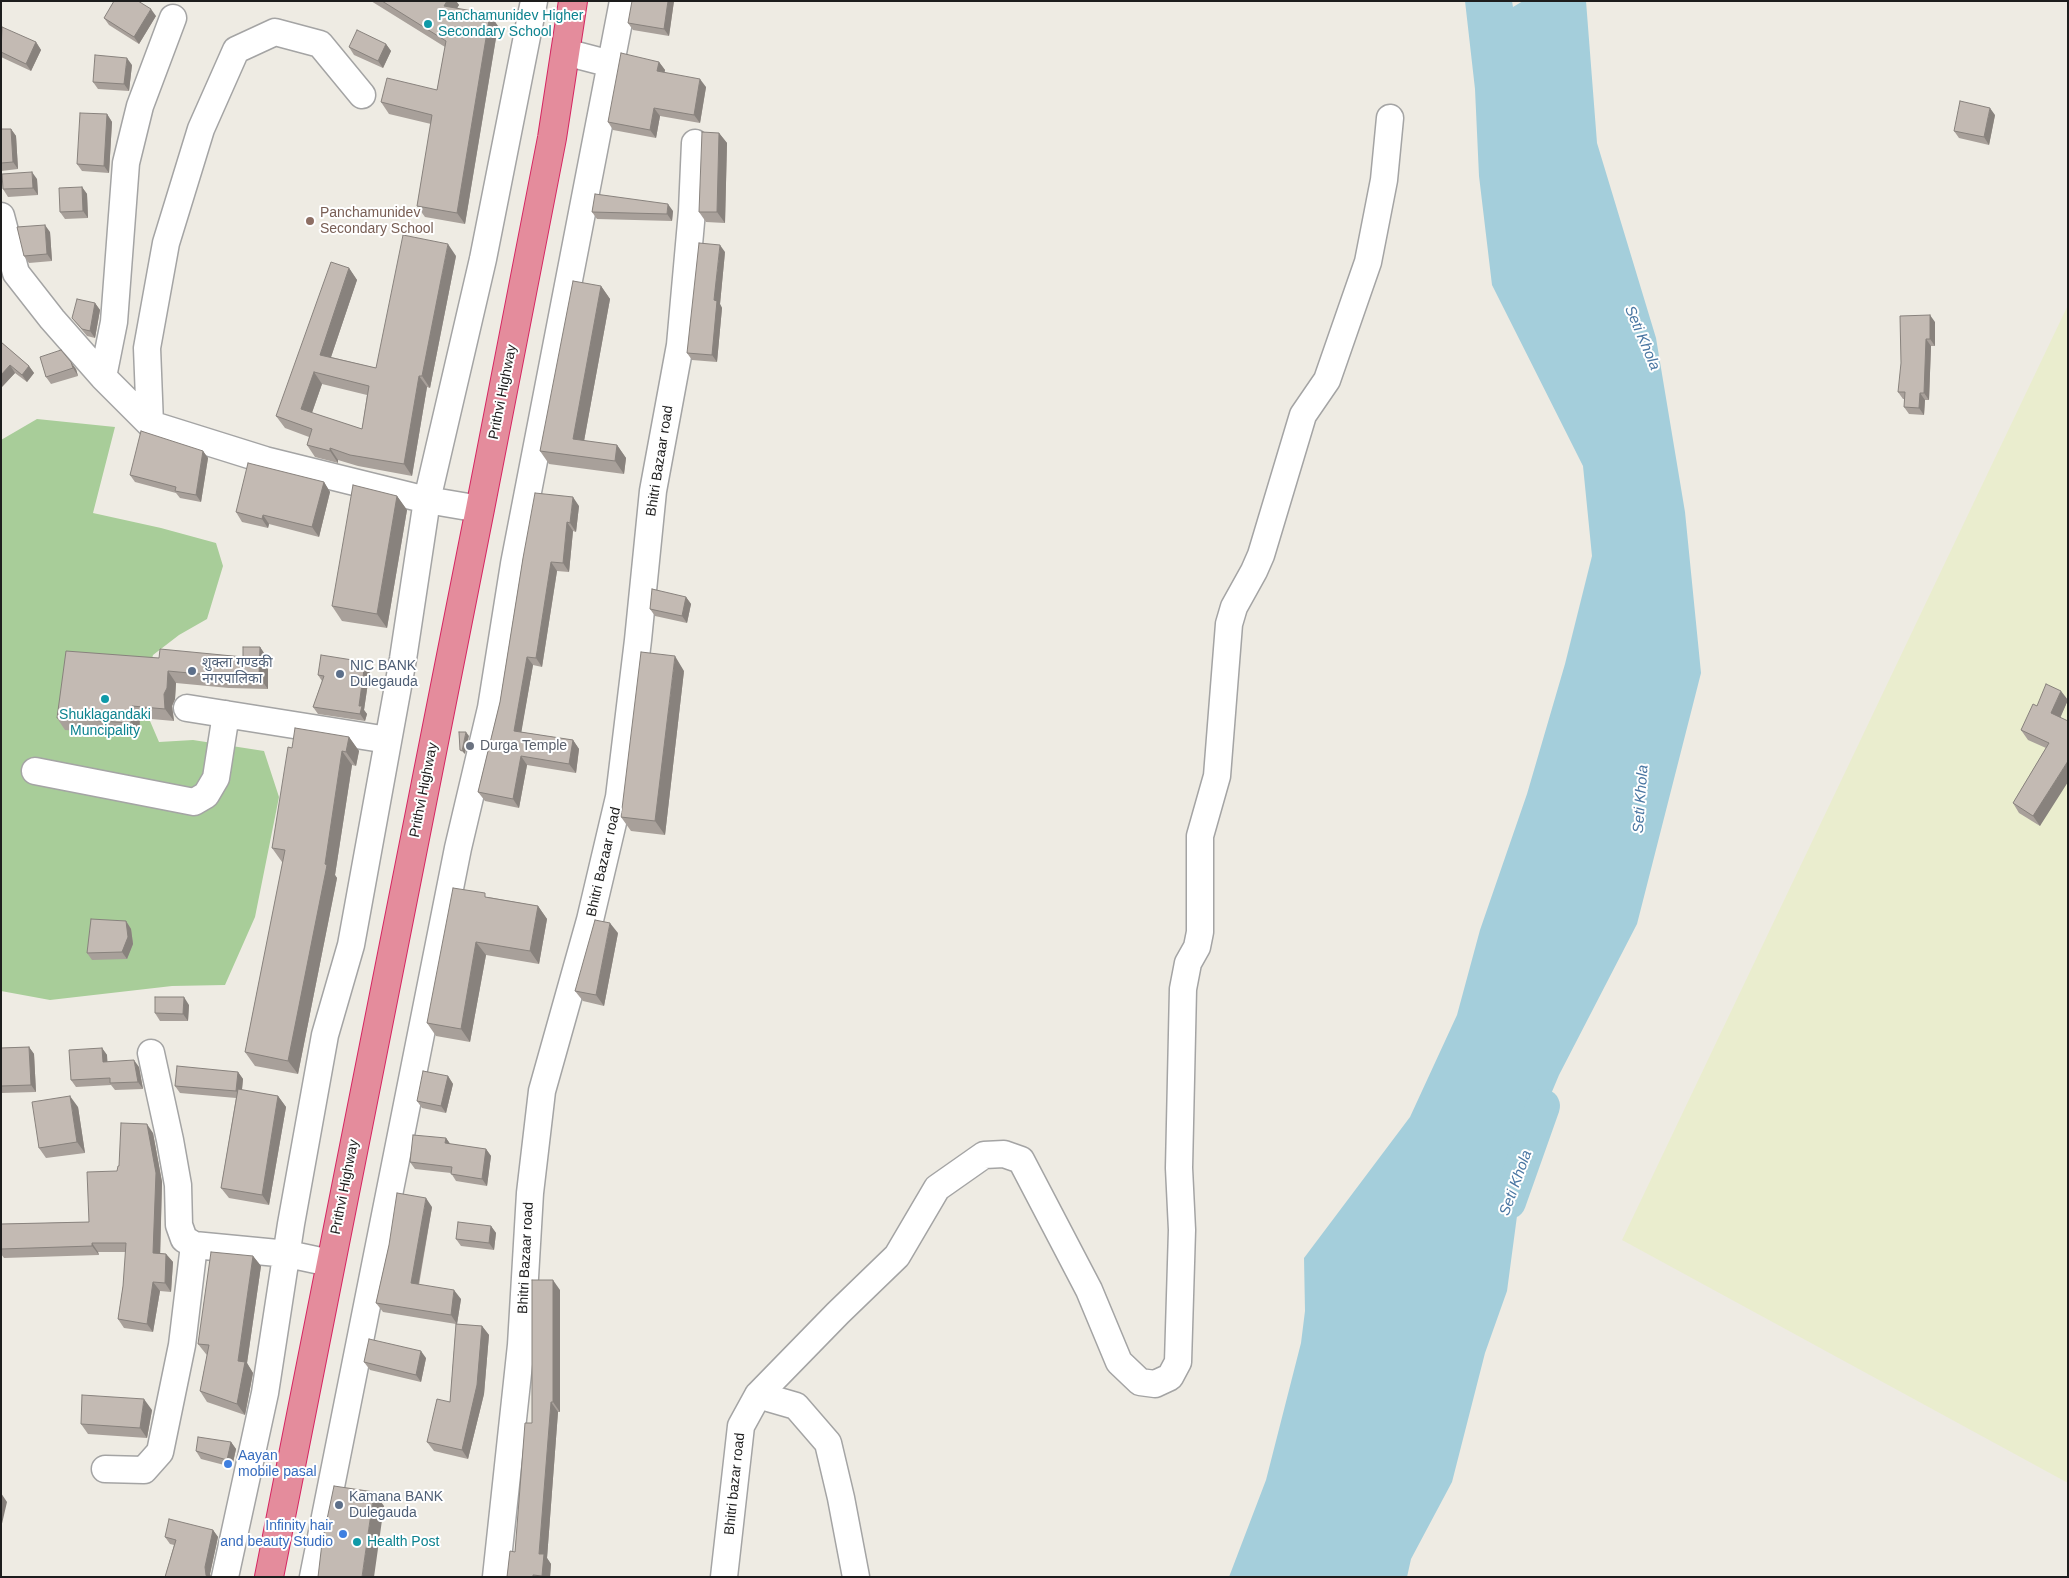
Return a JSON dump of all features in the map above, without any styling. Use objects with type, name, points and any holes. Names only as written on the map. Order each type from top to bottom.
[{"type":"highway","name":"Prithvi Highway","points":[[269,1577],[552,138],[573,1]]},
{"type":"street","points":[[226,1577],[265,1393],[288,1254],[291,1224],[325,1035],[351,945],[403,659],[427,500],[482,259],[534,1]]},
{"type":"street","points":[[313,1577],[454,867],[492,708],[514,564],[623,1]]},
{"type":"street","points":[[103,377],[114,322],[126,163],[140,106],[173,18]]},
{"type":"street","points":[[150,424],[147,348],[166,243],[201,129],[236,50],[275,32],[320,44],[362,95]]},
{"type":"street","points":[[565,52],[611,64]]},
{"type":"street","name":"Bhitri bazar road","points":[[724,1577],[741,1426],[758,1395],[897,1256],[937,1188],[984,1155],[1004,1154],[1021,1160],[1089,1290],[1119,1362],[1140,1382],[1155,1384],[1170,1377],[1178,1362],[1182,1230],[1180,1168],[1184,989],[1188,963],[1197,947],[1200,932],[1200,836],[1217,776],[1229,624],[1237,601],[1261,555],[1303,416],[1327,380],[1368,262],[1384,180],[1390,118]]},
{"type":"street","name":"Bhitri Bazaar road","points":[[496,1577],[521,1345],[530,1193],[542,1091],[590,920],[619,797],[638,640],[653,491],[680,345],[692,211],[695,143]]},
{"type":"street","points":[[1,216],[16,273],[52,319],[103,377],[150,424],[265,460],[427,500],[480,509]]},
{"type":"street","points":[[187,708],[388,740]]},
{"type":"street","points":[[35,770],[194,802],[206,795],[216,778],[226,714]]},
{"type":"street","points":[[151,1053],[172,1149],[178,1185],[179,1225],[184,1239],[194,1245],[288,1254],[330,1262]]},
{"type":"street","points":[[105,1469],[144,1470],[160,1452],[182,1345],[194,1245]]},
{"type":"street","points":[[758,1395],[796,1406],[828,1443],[856,1577]]},
{"type":"green space","points":[[2068,305],[2068,1483],[1622,1240]]},
{"type":"green space","points":[[37,419],[115,427],[93,513],[161,528],[216,543],[223,566],[207,619],[179,635],[153,655],[141,700],[159,742],[193,740],[264,751],[279,797],[255,917],[225,985],[172,986],[50,1000],[1,991],[1,440]]},
{"type":"water","points":[[1465,1],[1512,1],[1513,7],[1523,1],[1586,1],[1597,143],[1656,338],[1685,512],[1701,673],[1637,924],[1559,1075],[1525,1156],[1507,1291],[1485,1353],[1452,1482],[1411,1559],[1407,1577],[1229,1577],[1266,1480],[1301,1343],[1305,1311],[1304,1258],[1410,1117],[1457,1015],[1480,930],[1527,794],[1565,664],[1592,556],[1583,466],[1492,285],[1479,176],[1475,89]]},
{"type":"building","points":[[114,1],[138,1],[151,9],[134,37],[104,18]]},
{"type":"building","points":[[382,1],[447,1],[444,6],[490,14],[457,213],[417,206],[432,115],[381,102],[387,78],[437,90],[446,41]]},
{"type":"building","points":[[632,1],[668,1],[664,29],[628,23]]},
{"type":"building","points":[[2,27],[36,42],[26,64],[1,52]]},
{"type":"building","points":[[357,30],[386,44],[378,61],[349,47]]},
{"type":"building","points":[[621,53],[659,62],[657,71],[700,79],[694,115],[654,108],[650,130],[608,122]]},
{"type":"building","points":[[95,55],[127,58],[124,84],[93,82]]},
{"type":"building","points":[[1960,101],[1990,108],[1984,137],[1954,131]]},
{"type":"building","points":[[80,113],[107,114],[104,166],[77,164]]},
{"type":"building","points":[[1,129],[11,129],[13,162],[1,163]]},
{"type":"building","points":[[702,132],[719,133],[717,212],[699,212]]},
{"type":"building","points":[[32,172],[33,188],[3,189],[2,174]]},
{"type":"building","points":[[82,187],[83,211],[60,212],[59,188]]},
{"type":"building","points":[[595,194],[668,204],[667,214],[592,212]]},
{"type":"building","points":[[45,225],[47,254],[24,256],[17,227]]},
{"type":"building","points":[[403,235],[448,244],[422,376],[419,376],[404,464],[350,455],[330,448],[330,451],[307,445],[312,429],[276,416],[331,262],[349,268],[320,355],[376,368]],"holes":[[[314,372],[369,386],[362,429],[301,409]]]},
{"type":"building","points":[[699,243],[720,245],[714,300],[717,301],[712,355],[687,353]]},
{"type":"building","points":[[573,281],[601,286],[573,439],[617,445],[615,461],[540,451]]},
{"type":"building","points":[[77,299],[95,303],[90,331],[82,329],[72,318]]},
{"type":"building","points":[[1930,315],[1930,339],[1926,339],[1924,393],[1920,393],[1919,408],[1904,407],[1905,392],[1898,392],[1901,363],[1900,316]]},
{"type":"building","points":[[1,342],[29,366],[22,375],[10,365],[1,375]]},
{"type":"building","points":[[61,350],[71,362],[73,368],[46,377],[40,357]]},
{"type":"building","points":[[141,431],[203,451],[196,495],[175,491],[176,487],[130,475]]},
{"type":"building","points":[[248,463],[324,482],[312,527],[263,515],[262,519],[236,512]]},
{"type":"building","points":[[353,485],[397,496],[377,614],[332,606]]},
{"type":"building","points":[[535,493],[573,497],[570,523],[567,522],[563,563],[551,562],[536,658],[527,657],[514,731],[573,740],[569,764],[521,756],[513,799],[478,792],[500,702]]},
{"type":"building","points":[[652,589],[686,597],[682,616],[650,609]]},
{"type":"building","points":[[243,647],[260,647],[259,677],[221,676],[168,671],[167,688],[164,694],[165,709],[132,706],[131,723],[57,718],[66,651],[159,658],[160,649],[243,657]]},
{"type":"building","points":[[641,652],[675,656],[655,821],[621,817]]},
{"type":"building","points":[[321,655],[365,662],[359,706],[362,706],[360,714],[313,707],[324,676],[318,675]]},
{"type":"building","points":[[2046,684],[2061,691],[2051,713],[2068,721],[2068,761],[2033,816],[2013,803],[2049,743],[2021,730],[2033,704],[2037,706]]},
{"type":"building","points":[[295,728],[349,737],[346,752],[342,751],[325,864],[327,865],[288,1061],[245,1052],[285,850],[272,848],[288,747],[292,748]]},
{"type":"building","points":[[459,732],[466,732],[462,751],[460,750]]},
{"type":"building","points":[[453,888],[485,893],[485,897],[538,906],[530,951],[476,942],[461,1029],[427,1023]]},
{"type":"building","points":[[91,919],[126,921],[128,937],[122,952],[87,953]]},
{"type":"building","points":[[595,920],[610,923],[596,995],[575,991]]},
{"type":"building","points":[[155,997],[184,997],[183,1014],[155,1013]]},
{"type":"building","points":[[29,1047],[31,1085],[1,1086],[1,1048]]},
{"type":"building","points":[[102,1048],[103,1062],[134,1060],[138,1082],[110,1083],[110,1078],[71,1080],[69,1050]]},
{"type":"building","points":[[177,1066],[238,1072],[236,1091],[175,1086]]},
{"type":"building","points":[[423,1071],[448,1076],[441,1106],[417,1101]]},
{"type":"building","points":[[238,1089],[278,1096],[262,1195],[221,1188]]},
{"type":"building","points":[[70,1096],[77,1142],[39,1148],[32,1102]]},
{"type":"building","points":[[121,1123],[147,1124],[156,1173],[153,1253],[166,1254],[165,1283],[153,1282],[147,1324],[118,1319],[123,1286],[126,1243],[92,1243],[92,1246],[1,1249],[1,1224],[89,1222],[87,1172],[117,1171],[119,1166]]},
{"type":"building","points":[[413,1135],[446,1138],[445,1143],[486,1149],[482,1179],[451,1174],[452,1167],[410,1162]]},
{"type":"building","points":[[397,1193],[426,1198],[411,1283],[454,1290],[451,1315],[376,1303],[389,1245]]},
{"type":"building","points":[[458,1222],[491,1226],[489,1243],[456,1239]]},
{"type":"building","points":[[211,1252],[253,1256],[238,1361],[245,1362],[237,1404],[200,1391],[209,1345],[198,1344]]},
{"type":"building","points":[[532,1280],[553,1280],[553,1402],[551,1402],[539,1554],[544,1554],[542,1576],[507,1577],[510,1551],[515,1552],[525,1423],[532,1423]]},
{"type":"building","points":[[456,1324],[482,1326],[477,1385],[462,1450],[427,1442],[437,1399],[450,1402]]},
{"type":"building","points":[[369,1339],[421,1351],[416,1375],[364,1362]]},
{"type":"building","points":[[82,1395],[144,1399],[140,1428],[81,1424]]},
{"type":"building","points":[[198,1437],[231,1442],[227,1460],[196,1451]]},
{"type":"building","name":"Health Post","points":[[334,1486],[374,1492],[362,1577],[318,1577],[322,1543]]},
{"type":"building","points":[[169,1519],[213,1530],[205,1567],[207,1577],[165,1577],[176,1540],[165,1537]]},
{"type":"waterway","name":"Seti Khola","points":[[1509,1202],[1543,1106]]},
{"type":"place","name":"Panchamunidev Higher Secondary School","points":[[428,24]]},
{"type":"place","name":"Panchamunidev Secondary School","points":[[310,221]]},
{"type":"place","name":"शुक्ला गण्डकी नगरपालिका","points":[[192,671]]},
{"type":"place","name":"NIC BANK Dulegauda","points":[[340,674]]},
{"type":"place","name":"Shuklagandaki Muncipality","points":[[105,699]]},
{"type":"place","name":"Durga Temple","points":[[470,746]]},
{"type":"place","name":"Aayan mobile pasal","points":[[228,1464]]},
{"type":"place","name":"Kamana BANK Dulegauda","points":[[339,1505]]},
{"type":"place","name":"Infinity hair and beauty Studio","points":[[343,1534]]},
{"type":"place","name":"Health Post","points":[[357,1542]]}]
